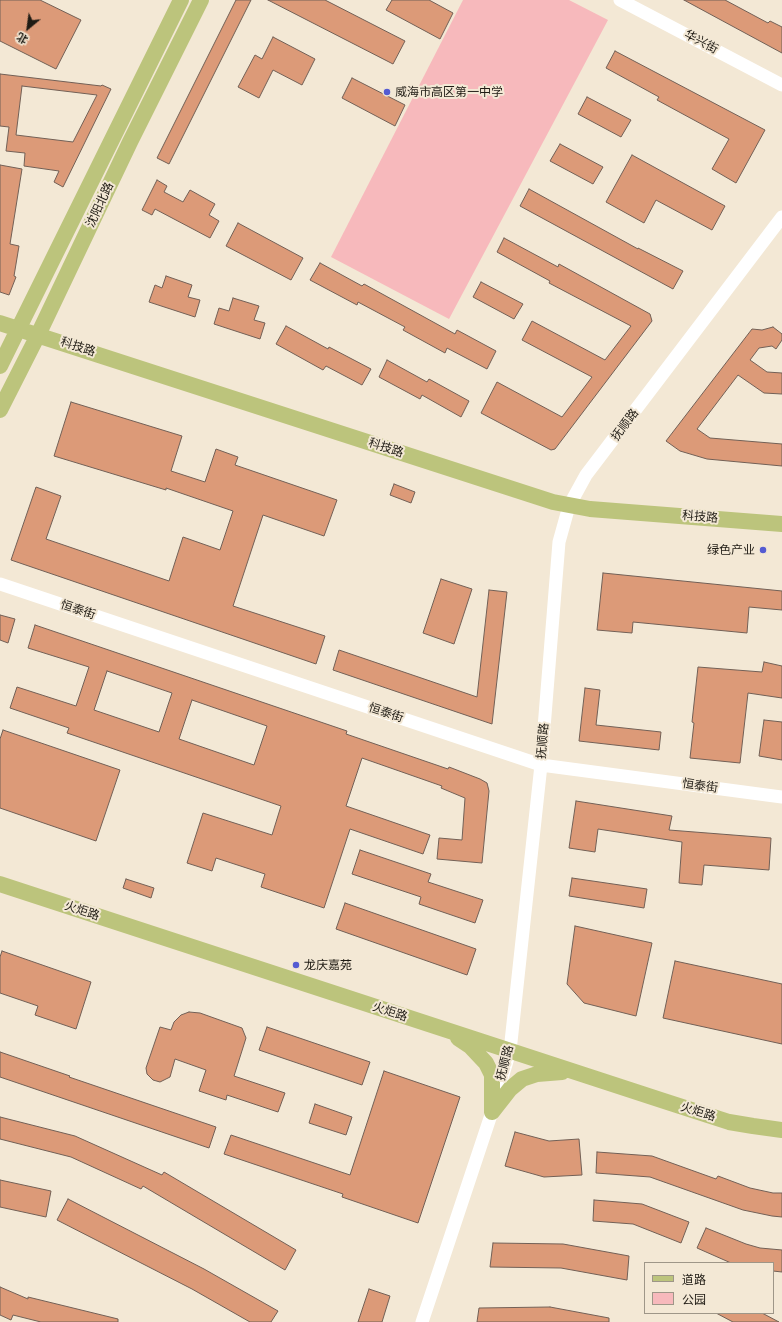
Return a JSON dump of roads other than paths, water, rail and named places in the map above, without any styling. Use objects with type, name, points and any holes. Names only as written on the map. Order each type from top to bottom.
[{"type":"main road","name":"沈阳北路","points":[[0,366],[181,0]]},
{"type":"main road","name":"沈阳北路","points":[[0,410],[38,335],[130,142],[201,0]]},
{"type":"main road","name":"科技路","points":[[0,323],[553,502],[569,506],[782,524]]},
{"type":"main road","name":"火炬路","points":[[0,884],[729,1122],[782,1130]]},
{"type":"main road","points":[[444,1029],[470,1046],[486,1063],[492,1075],[492,1112]]},
{"type":"main road","points":[[492,1112],[510,1088],[522,1079],[537,1074],[571,1071]]},
{"type":"street","name":"华兴街","points":[[620,0],[782,85]]},
{"type":"street","name":"抚顺路","points":[[422,1322],[492,1112],[510,1051],[542,765],[559,542],[569,506],[586,475],[782,217]]},
{"type":"street","name":"恒泰街","points":[[0,584],[542,765],[782,797]]},
{"type":"place","name":"威海市高区第一中学","points":[[387,92]]},
{"type":"place","name":"绿色产业","points":[[763,550]]},
{"type":"place","name":"龙庆嘉苑","points":[[296,965]]}]
